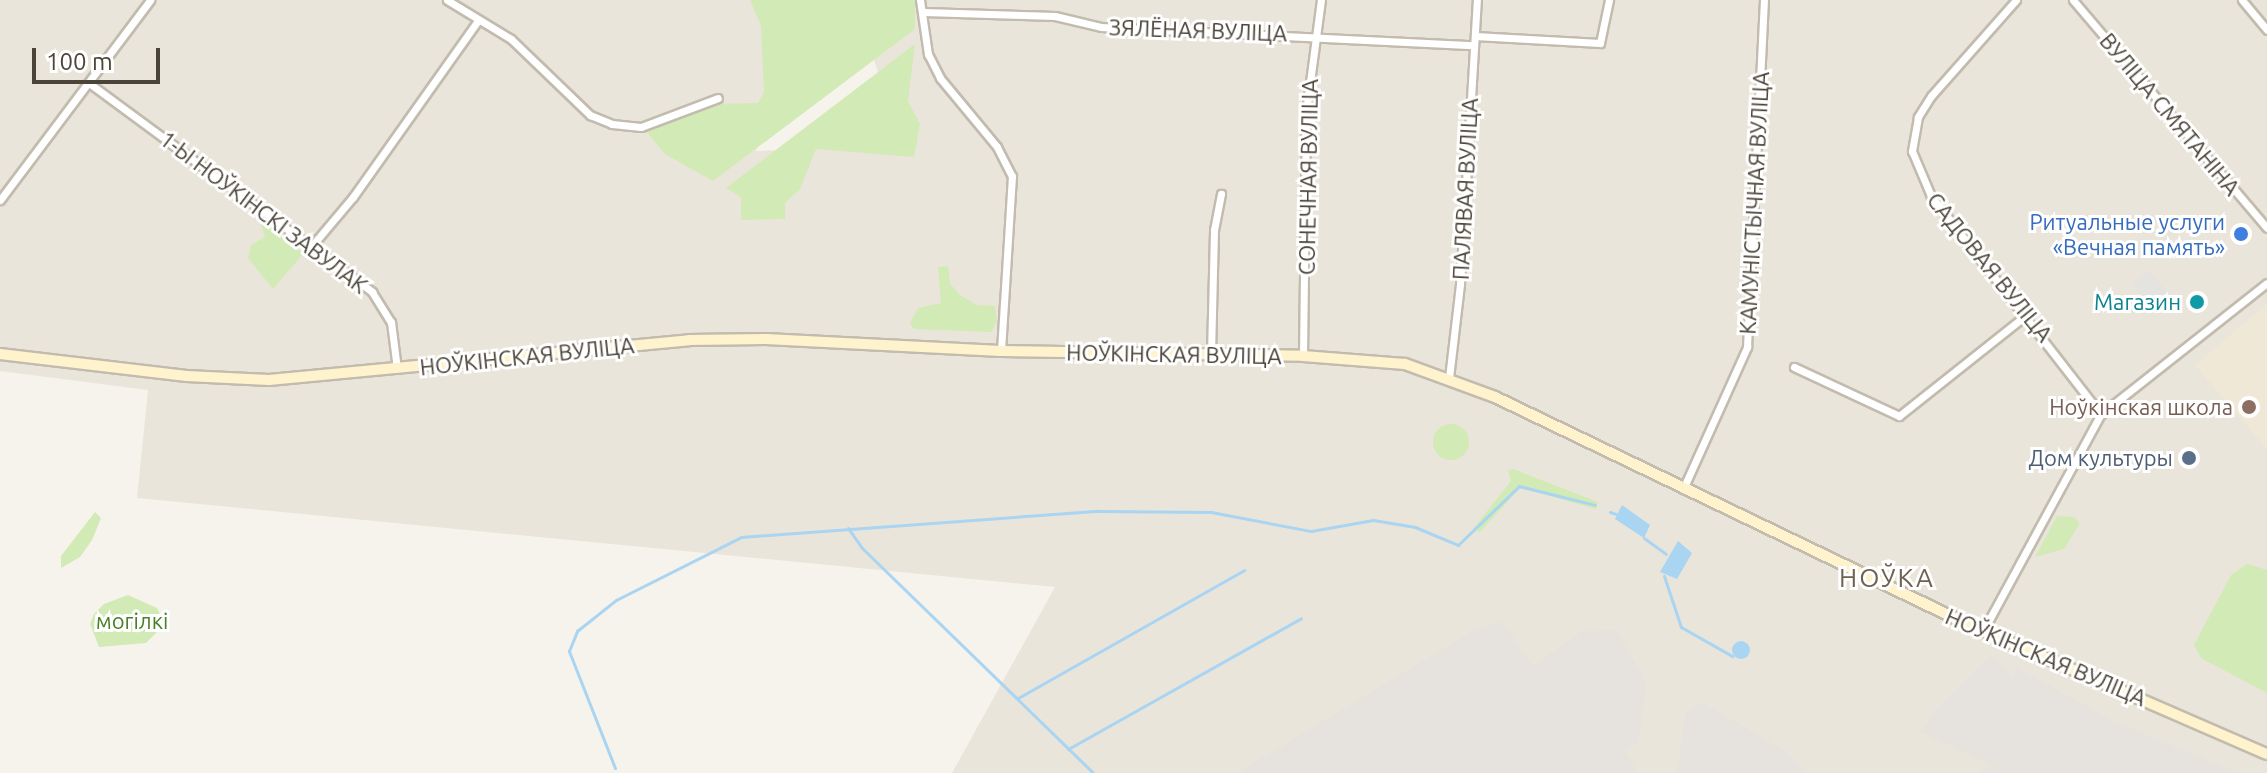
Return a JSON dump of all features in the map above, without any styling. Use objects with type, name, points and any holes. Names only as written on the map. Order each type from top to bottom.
[{"type":"main road","name":"НОЎКІНСКАЯ ВУЛІЦА","points":[[0,354],[216,378],[269,380],[689,340],[1001,351],[1303,356],[1405,364],[1449,378],[1983,631],[2267,754]]},
{"type":"street","points":[[0,200],[150,0]]},
{"type":"street","points":[[447,0],[477,22],[511,39],[590,115],[612,124],[641,127],[718,98]]},
{"type":"street","points":[[920,0],[928,54],[940,78],[997,147],[1012,176],[1001,351]]},
{"type":"street","name":"СОНЕЧНАЯ ВУЛІЦА","points":[[1303,356],[1306,112],[1312,51],[1320,36],[1321,0]]},
{"type":"street","name":"ПАЛЯВАЯ ВУЛІЦА","points":[[1449,378],[1460,284],[1477,0]]},
{"type":"street","points":[[1475,36],[1600,43],[1609,0]]},
{"type":"street","name":"КАМУНІСТЫЧНАЯ ВУЛІЦА","points":[[1683,489],[1747,347],[1764,0]]},
{"type":"street","name":"САДОВАЯ ВУЛІЦА","points":[[2016,0],[1931,96],[1918,117],[1912,151],[1931,196],[2101,414]]},
{"type":"street","name":"ВУЛІЦА СМЯТАНІНА","points":[[2073,0],[2267,228]]},
{"type":"street","points":[[2242,0],[2267,30]]},
{"type":"street","name":"ЗЯЛЁНАЯ ВУЛІЦА","points":[[923,12],[1043,15],[1101,27],[1473,45]]},
{"type":"street","points":[[310,248],[353,197],[477,22]]},
{"type":"street","name":"1-Ы НОЎКІНСКІ ЗАВУЛАК","points":[[89,83],[379,300],[391,322],[397,369]]},
{"type":"street","points":[[1211,354],[1213,245],[1221,194]]},
{"type":"street","points":[[1983,631],[2101,414],[2267,283]]},
{"type":"street","points":[[1794,367],[1899,416],[2026,315]]},
{"type":"shaded area","points":[[0,0],[767,0],[791,16],[756,151],[900,145],[856,0],[2267,0],[2267,773],[952,773],[1055,587],[137,498],[148,390],[0,371]]},
{"type":"shaded area","points":[[2148,270],[2174,299],[2157,313],[2132,284]]},
{"type":"shaded area","name":"Ноўкінская школа","points":[[2267,304],[2267,449],[2195,365]]},
{"type":"shaded area","points":[[1501,620],[1533,666],[1585,629],[1617,630],[1647,685],[1638,741],[1625,752],[1638,773],[1237,773],[1473,631]]},
{"type":"shaded area","points":[[1991,655],[2012,676],[2017,668],[2114,721],[2238,773],[1977,773],[1993,766],[1921,732],[1937,708]]},
{"type":"shaded area","points":[[1704,703],[1788,753],[1804,773],[1677,773],[1686,712]]},
{"type":"green space","points":[[750,0],[915,0],[915,29],[713,181],[665,154],[644,129],[709,104],[758,103],[764,92],[761,26]]},
{"type":"green space","points":[[915,44],[908,101],[920,124],[914,157],[816,149],[800,189],[785,203],[785,219],[741,220],[741,197],[726,188]]},
{"type":"green space","points":[[265,221],[303,254],[273,289],[248,258],[251,245],[265,237],[261,225]]},
{"type":"green space","points":[[948,266],[950,284],[960,295],[977,305],[995,306],[997,321],[991,332],[914,329],[910,323],[918,308],[941,303],[938,267]]},
{"type":"green space","points":[[1451,424],[1464,429],[1469,442],[1464,455],[1451,460],[1438,455],[1433,442],[1438,429]]},
{"type":"green space","points":[[1513,469],[1598,502],[1596,509],[1520,488],[1480,532],[1473,529],[1511,481],[1508,470]]},
{"type":"green space","points":[[95,512],[101,518],[92,540],[80,557],[61,568],[61,556]]},
{"type":"green space","points":[[2057,516],[2074,517],[2080,523],[2064,549],[2035,557]]},
{"type":"green space","points":[[2247,564],[2267,570],[2267,693],[2201,658],[2194,645],[2231,575]]},
{"type":"green space","name":"могілкі","points":[[128,595],[157,608],[163,620],[158,631],[146,643],[99,647],[90,624],[94,614],[104,604]]},
{"type":"water","points":[[1622,505],[1650,525],[1644,538],[1615,519]]},
{"type":"water","points":[[1678,541],[1692,553],[1677,579],[1660,572]]},
{"type":"water","points":[[1737,641],[1745,641],[1750,650],[1748,657],[1737,659],[1732,654],[1732,646]]},
{"type":"waterway","points":[[615,768],[569,651],[577,631],[616,600],[741,537],[1098,511],[1211,512],[1311,531],[1373,520],[1415,527],[1458,545],[1519,486],[1595,505]]},
{"type":"waterway","points":[[1610,512],[1616,514]]},
{"type":"waterway","points":[[848,528],[862,548],[1093,773]]},
{"type":"waterway","points":[[1644,538],[1666,554]]},
{"type":"waterway","points":[[1018,698],[1244,570]]},
{"type":"waterway","points":[[1664,576],[1681,627],[1732,656]]},
{"type":"waterway","points":[[1068,749],[1301,618]]},
{"type":"place","name":"Ритуальные услуги «Вечная память»","points":[[2241,234]]},
{"type":"place","name":"Магазин","points":[[2197,302]]},
{"type":"place","name":"Ноўкінская школа","points":[[2249,407]]},
{"type":"place","name":"Дом культуры","points":[[2189,458]]},
{"type":"district","name":"НОЎКА","points":[[1887,578]]}]
